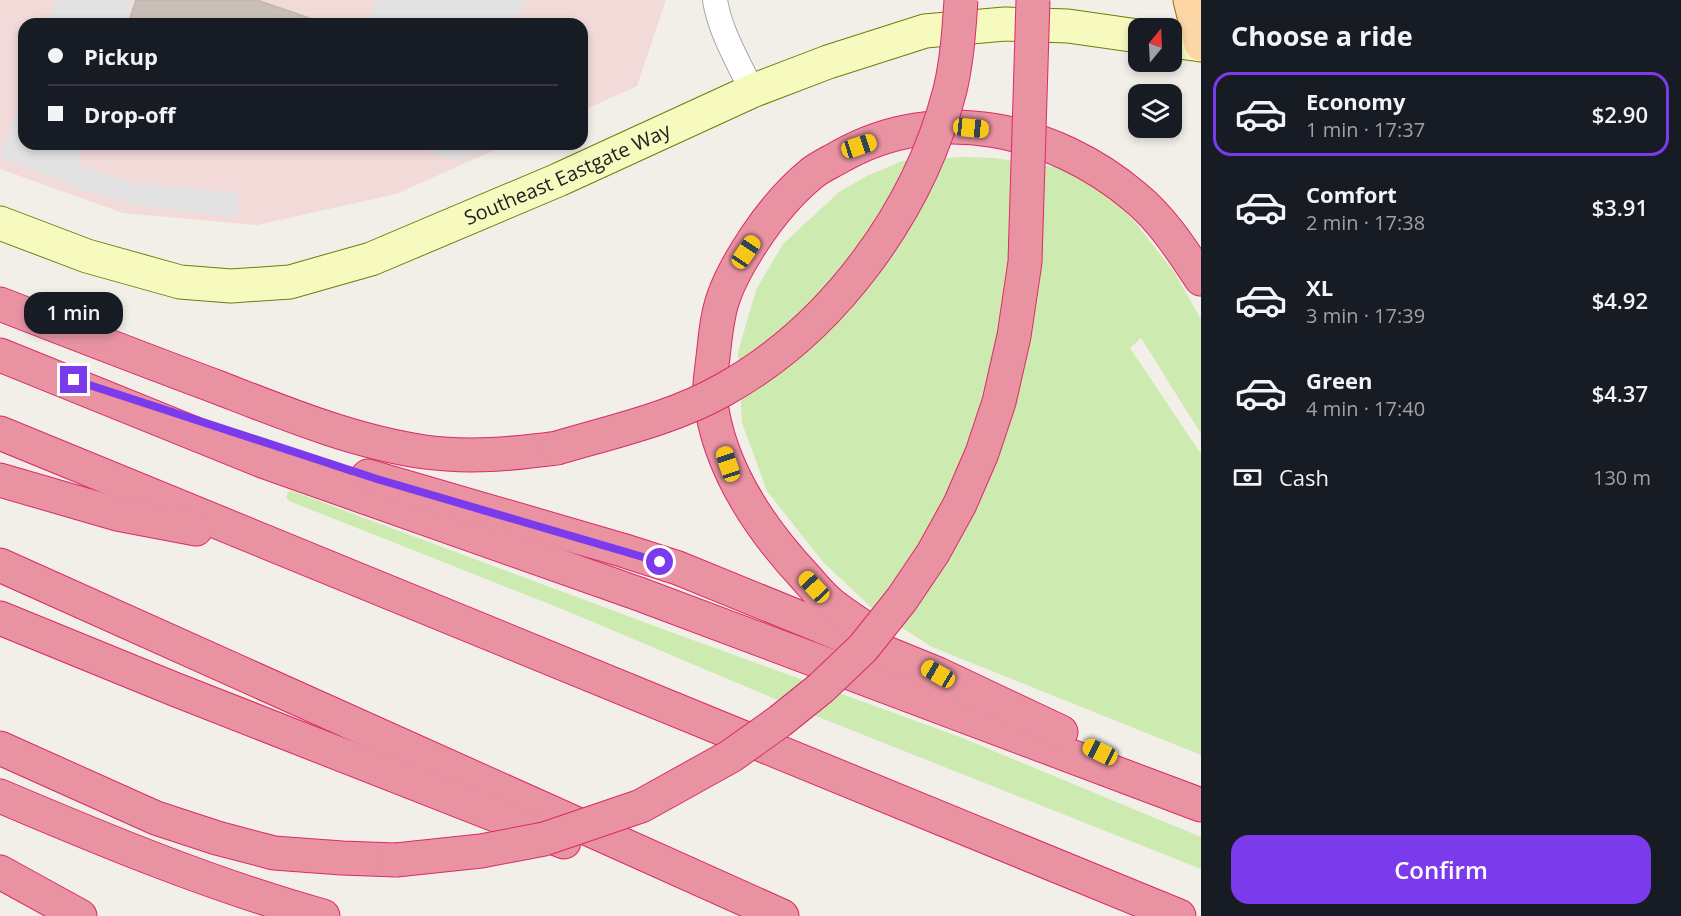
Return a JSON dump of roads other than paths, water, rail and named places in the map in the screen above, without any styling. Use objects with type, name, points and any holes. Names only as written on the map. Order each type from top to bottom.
[{"type":"highway","points":[[0,304],[255,402],[338,431],[387,445],[427,452],[505,455],[557,448],[661,417],[723,390],[776,354],[822,313],[861,269],[892,225],[927,158],[950,89],[961,0]]},
{"type":"highway","points":[[0,748],[156,818],[218,838],[274,853],[396,860],[481,851],[544,838],[641,806],[731,756],[780,721],[821,688],[863,648],[902,599],[949,524],[977,464],[999,402],[1014,336],[1025,262],[1033,0]]},
{"type":"highway","points":[[938,674],[884,642],[830,603],[777,546],[753,512],[728,464],[715,426],[709,393],[715,342],[724,297],[757,235],[774,210],[812,173],[859,146],[907,130],[954,126],[1005,131],[1072,154],[1105,174],[1137,198],[1177,242],[1201,279]]},
{"type":"highway","points":[[5,357],[377,479],[678,568],[938,674],[999,702],[1201,804]]},
{"type":"highway","points":[[5,357],[265,462],[639,594],[1201,804]]},
{"type":"highway","points":[[0,433],[1179,916]]},
{"type":"highway","points":[[0,480],[117,514],[260,541]]},
{"type":"highway","points":[[0,565],[782,916]]},
{"type":"highway","points":[[0,618],[752,916]]},
{"type":"highway","points":[[0,796],[156,861],[322,916]]},
{"type":"highway","points":[[0,872],[80,916]]},
{"type":"main road","points":[[1005,24],[1062,0]]},
{"type":"main road","points":[[1182,42],[1201,45],[1191,0]]},
{"type":"main road","name":"Southeast Eastgate Way","points":[[0,223],[87,256],[180,282],[231,286],[290,282],[371,259],[558,180],[752,90],[828,62],[925,31],[1005,24],[1068,26],[1128,35]]},
{"type":"street","points":[[715,0],[726,37],[752,90]]}]
